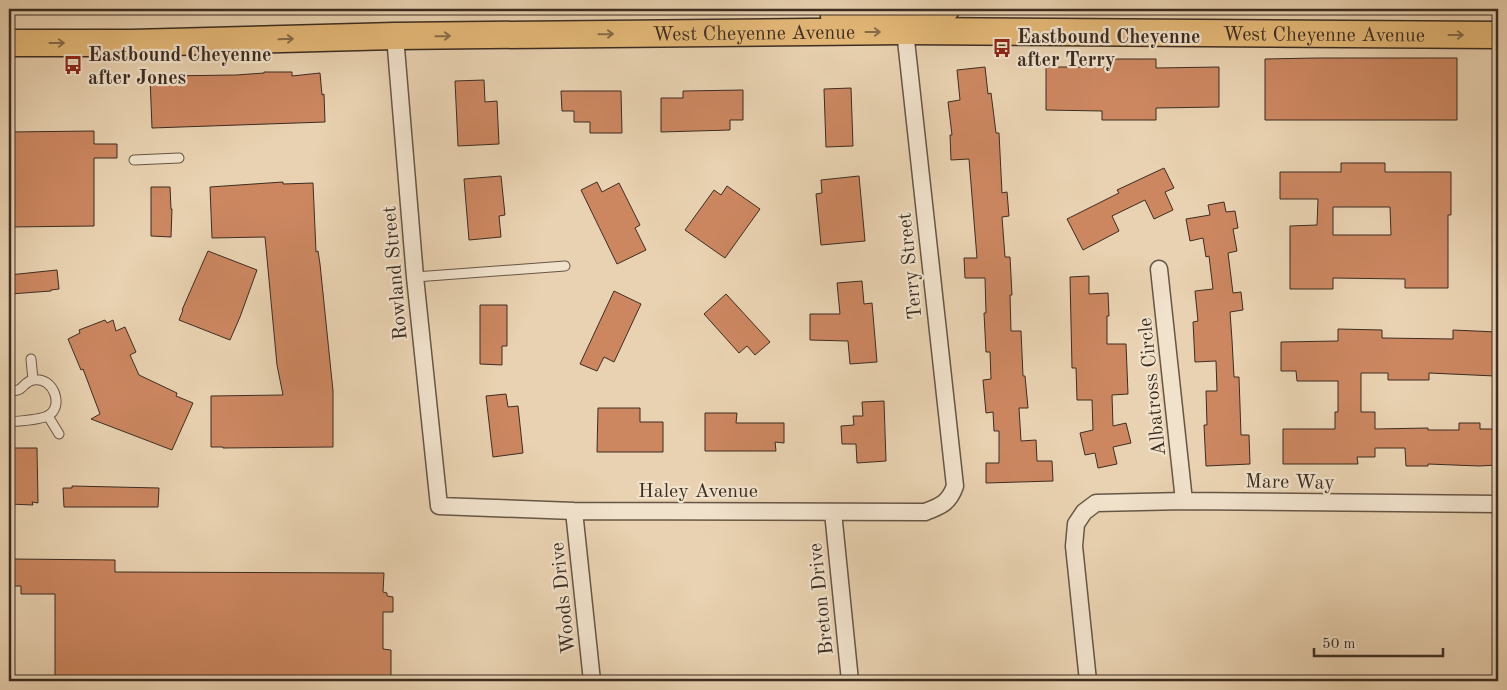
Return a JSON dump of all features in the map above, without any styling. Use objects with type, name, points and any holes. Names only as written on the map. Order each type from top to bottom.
[{"type":"main road","points":[[900,20],[912,18],[922,10],[946,9]]},
{"type":"main road","name":"West Cheyenne Avenue","points":[[9,43],[687,33],[900,20],[1498,35]]},
{"type":"street","name":"Terry Street","points":[[900,20],[955,486],[951,496]]},
{"type":"street","name":"Rowland Street","points":[[394,36],[415,277],[439,506]]},
{"type":"street","name":"Albatross Circle","points":[[1159,269],[1184,501]]},
{"type":"street","name":"Haley Avenue","points":[[439,506],[574,511],[925,512],[941,506],[951,496]]},
{"type":"street","name":"Mare Way","points":[[1088,681],[1074,546],[1076,524],[1084,512],[1096,503],[1184,501],[1498,504]]},
{"type":"street","name":"Woods Drive","points":[[574,511],[592,681]]},
{"type":"street","name":"Breton Drive","points":[[832,512],[850,681]]},
{"type":"lane","points":[[134,160],[179,158]]},
{"type":"lane","points":[[415,277],[565,266]]},
{"type":"lane","points":[[32,360],[33,380]]},
{"type":"lane","points":[[9,391],[19,390],[24,384],[33,380],[44,381],[53,389],[56,402],[54,410],[48,416],[9,422]]},
{"type":"lane","points":[[48,416],[59,434]]},
{"type":"building","points":[[1457,58],[1457,120],[1265,120],[1265,59]]},
{"type":"building","points":[[1111,59],[1156,59],[1156,68],[1219,67],[1219,107],[1156,108],[1156,120],[1102,120],[1102,111],[1046,110],[1046,67],[1111,67]]},
{"type":"building","points":[[985,67],[988,94],[991,93],[996,133],[999,133],[1002,193],[1007,192],[1009,216],[1002,217],[1005,257],[1010,257],[1011,331],[1021,331],[1023,376],[1025,376],[1028,408],[1019,408],[1021,441],[1036,440],[1037,461],[1052,461],[1053,481],[986,483],[986,463],[999,463],[999,431],[994,431],[993,412],[986,413],[983,380],[991,379],[990,352],[986,352],[985,278],[965,278],[964,258],[977,258],[969,159],[951,160],[950,135],[952,135],[948,102],[960,100],[957,70]]},
{"type":"building","points":[[292,72],[292,76],[320,73],[322,95],[324,94],[325,122],[152,128],[150,77],[236,75]]},
{"type":"building","points":[[484,80],[485,102],[497,101],[499,144],[458,146],[455,81]]},
{"type":"building","points":[[851,88],[853,146],[826,147],[824,89]]},
{"type":"building","points":[[743,90],[743,120],[730,120],[730,130],[661,132],[661,98],[683,98],[683,91]]},
{"type":"building","points":[[561,91],[621,91],[622,133],[590,133],[590,122],[574,122],[574,111],[562,111]]},
{"type":"building","points":[[94,131],[94,144],[117,144],[117,158],[94,158],[94,226],[9,227],[9,132]]},
{"type":"building","points":[[1341,163],[1385,163],[1385,172],[1451,172],[1451,215],[1448,215],[1448,288],[1405,288],[1405,279],[1333,278],[1333,289],[1290,289],[1290,226],[1317,225],[1318,199],[1280,199],[1280,172],[1341,172]],"holes":[[[1333,207],[1390,207],[1391,235],[1333,235]]]},
{"type":"building","points":[[1164,168],[1174,188],[1165,192],[1173,210],[1154,219],[1145,200],[1112,216],[1119,231],[1083,250],[1067,219],[1119,193],[1117,190]]},
{"type":"building","points":[[501,176],[505,215],[499,216],[501,237],[469,240],[464,179]]},
{"type":"building","points":[[859,176],[865,241],[821,245],[816,194],[822,193],[821,180]]},
{"type":"building","points":[[283,182],[283,184],[313,183],[316,252],[318,251],[320,264],[333,391],[333,447],[211,447],[211,396],[283,395],[277,365],[265,237],[212,238],[210,187]]},
{"type":"building","points":[[597,182],[602,192],[619,183],[640,225],[635,228],[646,250],[617,264],[581,190]]},
{"type":"building","points":[[727,186],[760,209],[725,258],[685,230],[714,190],[721,195]]},
{"type":"building","points":[[151,187],[170,187],[172,209],[171,237],[151,236]]},
{"type":"building","points":[[1224,202],[1226,212],[1235,211],[1238,228],[1233,229],[1237,251],[1228,253],[1233,293],[1241,292],[1243,310],[1230,312],[1234,377],[1239,377],[1241,435],[1249,435],[1250,464],[1206,466],[1204,425],[1207,425],[1206,391],[1217,391],[1216,361],[1195,362],[1193,322],[1198,321],[1195,291],[1213,289],[1209,256],[1206,257],[1203,238],[1190,241],[1186,219],[1210,215],[1208,205]]},
{"type":"building","points":[[208,251],[257,270],[230,340],[179,320]]},
{"type":"building","points":[[57,270],[59,289],[10,294],[9,275]]},
{"type":"building","points":[[1089,276],[1089,294],[1108,293],[1107,344],[1126,344],[1128,394],[1112,395],[1113,426],[1126,423],[1131,443],[1113,447],[1117,464],[1098,468],[1095,453],[1085,455],[1080,433],[1093,430],[1092,400],[1077,400],[1076,368],[1072,368],[1070,277]]},
{"type":"building","points":[[862,281],[864,304],[872,303],[877,362],[850,364],[848,341],[810,340],[810,314],[840,314],[837,283]]},
{"type":"building","points":[[614,291],[641,304],[614,362],[604,357],[597,371],[580,364]]},
{"type":"building","points":[[726,294],[770,342],[755,355],[747,346],[739,353],[704,314]]},
{"type":"building","points":[[480,305],[507,305],[507,346],[502,346],[502,365],[480,364]]},
{"type":"building","points":[[105,320],[107,323],[113,320],[116,331],[125,327],[136,352],[130,355],[139,375],[177,393],[176,396],[193,403],[172,450],[91,419],[100,414],[83,369],[81,370],[68,339],[80,333],[79,330]]},
{"type":"building","points":[[1338,329],[1382,330],[1382,338],[1453,339],[1453,330],[1497,332],[1495,376],[1429,373],[1429,380],[1388,380],[1388,373],[1361,373],[1361,412],[1375,412],[1375,429],[1428,428],[1428,430],[1459,430],[1459,423],[1480,423],[1480,429],[1498,429],[1498,465],[1428,464],[1428,466],[1406,466],[1405,448],[1375,448],[1375,457],[1357,457],[1358,464],[1283,464],[1283,429],[1335,429],[1335,412],[1338,412],[1338,381],[1297,381],[1296,371],[1281,371],[1281,342],[1338,341]]},
{"type":"building","points":[[506,394],[508,407],[518,406],[523,453],[493,457],[486,396]]},
{"type":"building","points":[[884,401],[886,461],[857,463],[856,444],[842,444],[841,426],[854,425],[853,416],[863,416],[862,402]]},
{"type":"building","points":[[598,408],[640,408],[640,422],[663,422],[663,452],[597,452]]},
{"type":"building","points":[[705,413],[737,413],[736,423],[784,423],[784,443],[775,442],[776,451],[705,451]]},
{"type":"building","points":[[37,448],[38,503],[32,502],[33,505],[9,504],[9,449]]},
{"type":"building","points":[[72,486],[159,488],[158,507],[64,507],[63,488],[72,488]]},
{"type":"building","points":[[12,559],[115,560],[115,572],[384,573],[383,592],[387,593],[387,596],[393,597],[393,612],[383,612],[383,649],[391,650],[391,681],[55,681],[55,594],[21,594],[21,586],[11,586]]},
{"type":"place","name":"Eastbound Cheyenne after Terry","points":[[1002,48]]},
{"type":"place","name":"Eastbound Cheyenne after Jones","points":[[73,65]]}]
